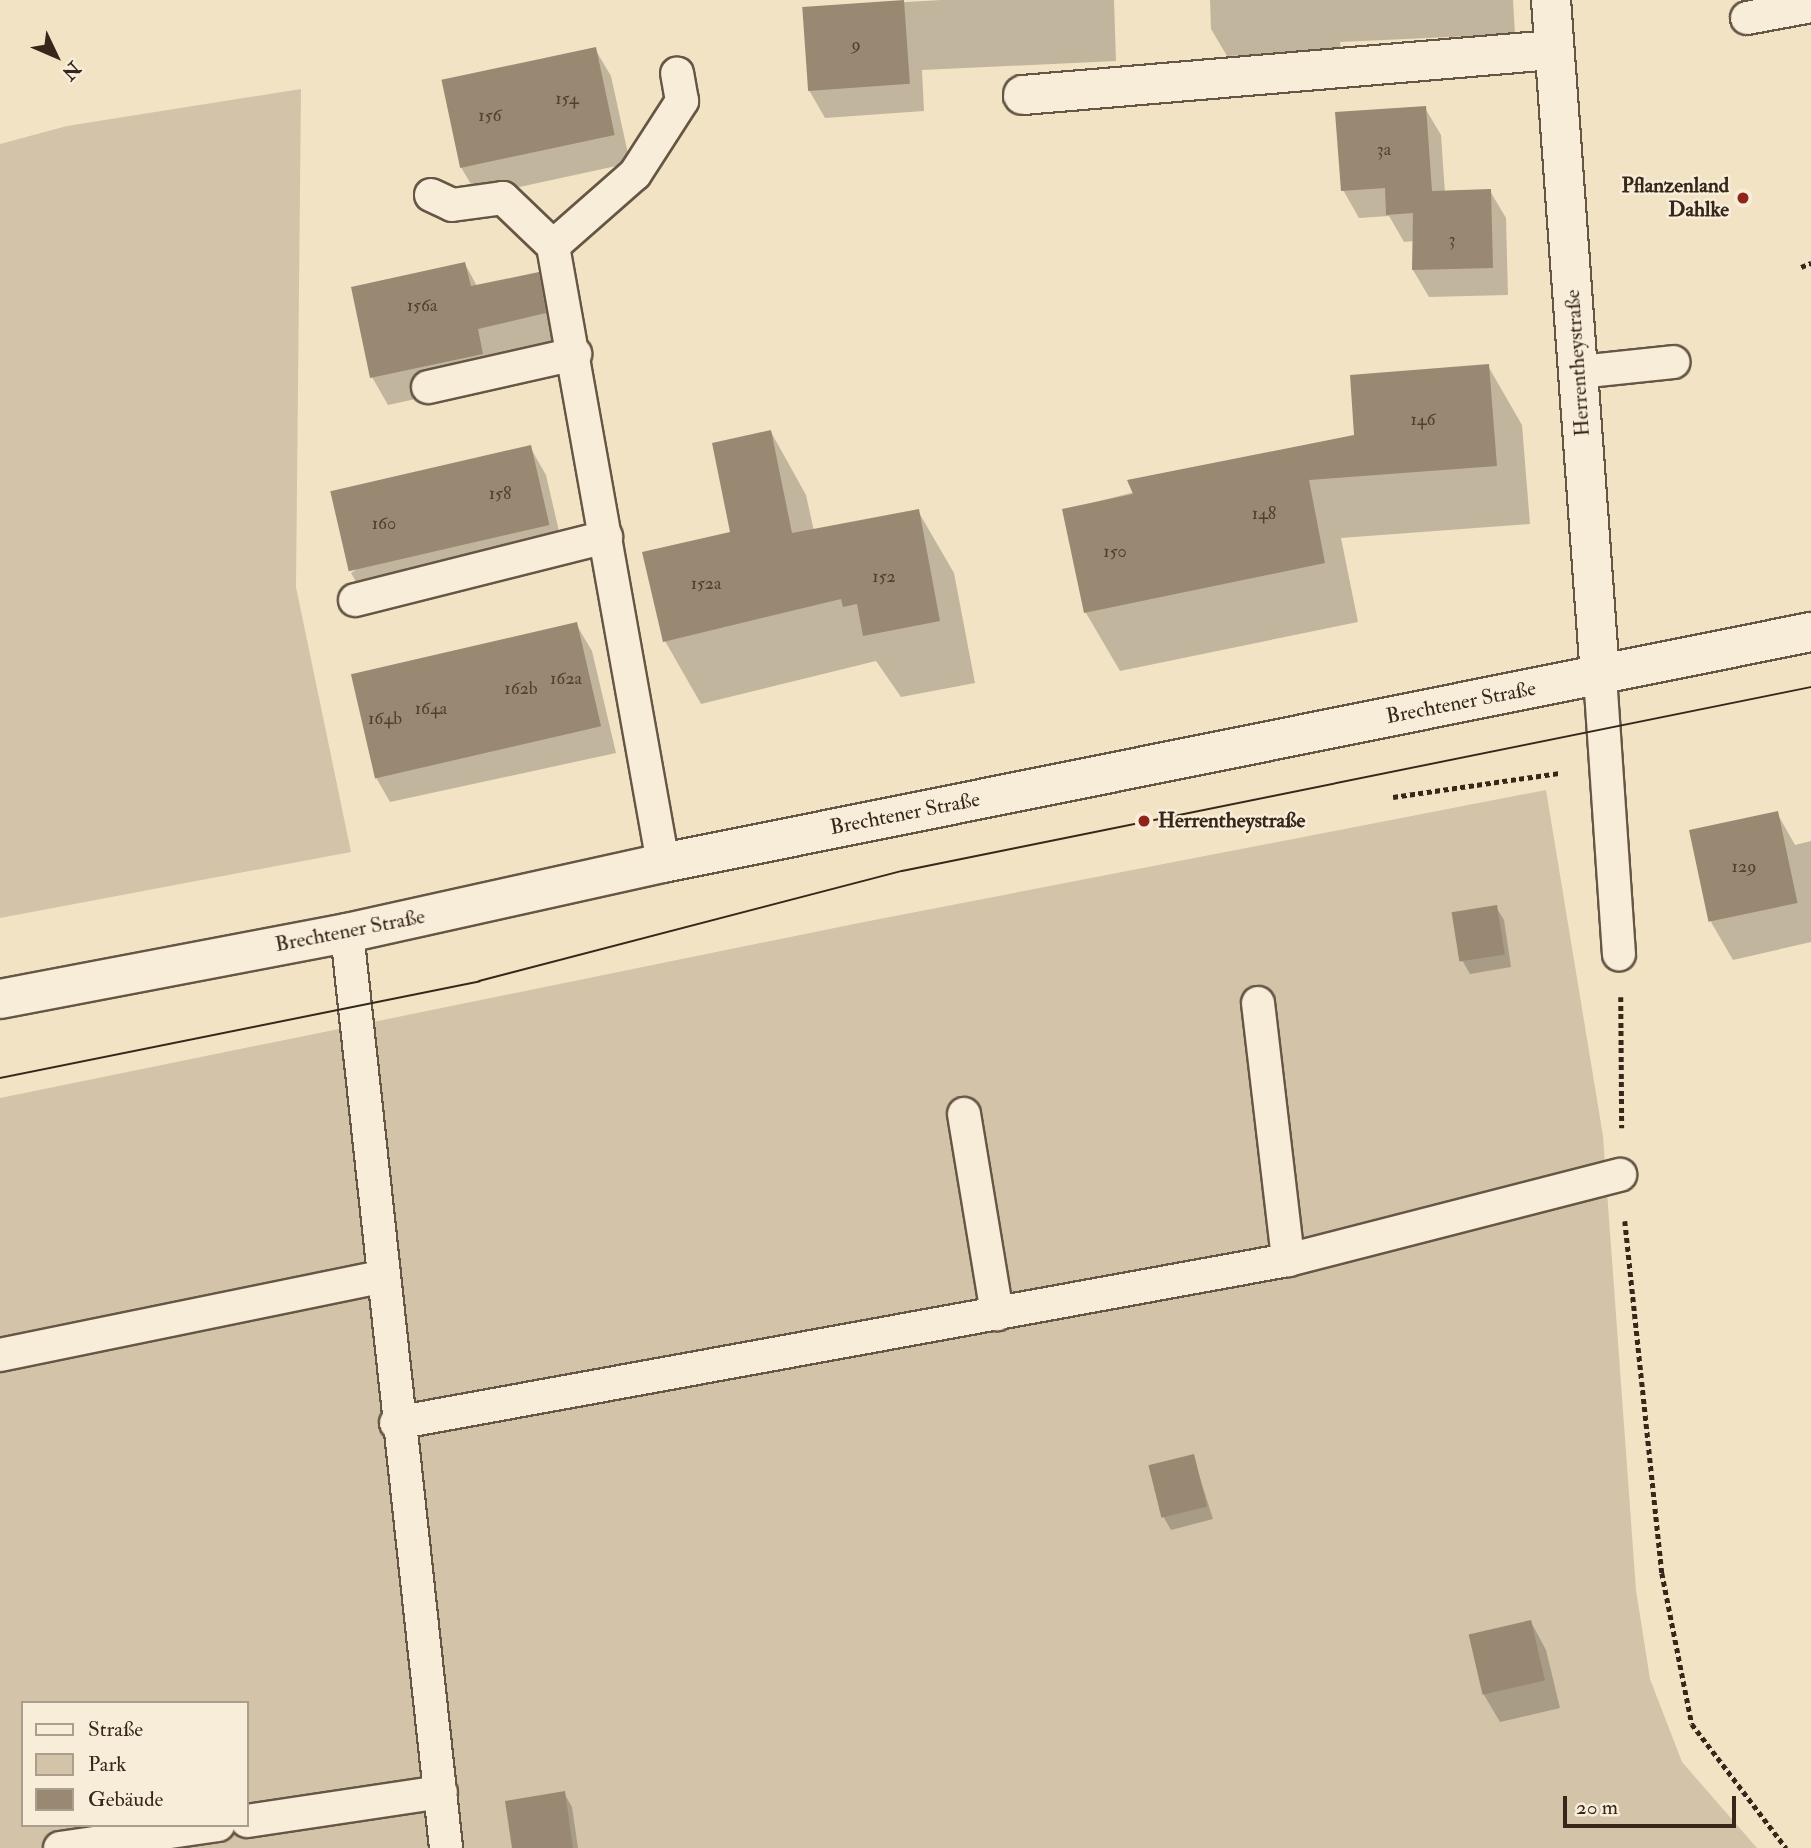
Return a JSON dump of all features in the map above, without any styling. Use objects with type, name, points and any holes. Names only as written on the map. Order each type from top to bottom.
[{"type":"main road","name":"Herrentheystraße","points":[[1550,0],[1580,372],[1600,676]]},
{"type":"main road","points":[[1023,96],[1552,50]]},
{"type":"main road","name":"Brechtener Straße","points":[[0,999],[347,933],[663,863],[1811,632]]},
{"type":"lane","points":[[1747,19],[1811,6]]},
{"type":"lane","points":[[553,246],[635,174],[682,101],[677,73]]},
{"type":"lane","points":[[431,195],[452,205],[503,198],[553,246],[575,354],[663,863]]},
{"type":"lane","points":[[428,387],[575,354]]},
{"type":"lane","points":[[1580,372],[1673,362]]},
{"type":"lane","points":[[355,600],[606,537]]},
{"type":"lane","points":[[1600,676],[1619,954]]},
{"type":"lane","points":[[347,933],[396,1423],[446,1848]]},
{"type":"lane","points":[[1258,1003],[1287,1260]]},
{"type":"lane","points":[[964,1114],[997,1314]]},
{"type":"lane","points":[[396,1423],[1287,1260],[1620,1175]]},
{"type":"lane","points":[[0,1355],[381,1277]]},
{"type":"lane","points":[[248,1821],[441,1792]]},
{"type":"lane","points":[[60,1848],[204,1827]]},
{"type":"path","points":[[1801,267],[1811,263]]},
{"type":"path","points":[[1393,796],[1606,766]]},
{"type":"path","points":[[1619,954],[1624,1057],[1620,1175],[1662,1573],[1692,1724],[1787,1848]]},
{"type":"green space","points":[[301,89],[296,587],[351,852],[0,918],[0,144],[67,126]]},
{"type":"green space","points":[[1546,790],[1603,1136],[1636,1590],[1650,1679],[1682,1762],[1757,1848],[0,1848],[0,1098],[864,922]]},
{"type":"building","points":[[904,0],[910,84],[808,91],[802,7]]},
{"type":"building","points":[[596,47],[615,135],[460,168],[441,80]]},
{"type":"building","points":[[1426,106],[1432,191],[1491,189],[1493,268],[1412,270],[1413,213],[1386,215],[1385,188],[1341,191],[1335,112]]},
{"type":"building","points":[[465,262],[471,286],[539,272],[546,313],[478,329],[483,354],[370,378],[351,287]]},
{"type":"building","points":[[1489,364],[1497,466],[1309,480],[1325,563],[1084,613],[1062,509],[1133,494],[1127,480],[1354,435],[1350,375]]},
{"type":"building","points":[[771,430],[792,533],[919,509],[940,621],[863,636],[857,604],[843,607],[841,599],[663,642],[642,552],[730,532],[712,443]]},
{"type":"building","points":[[531,445],[549,525],[349,571],[330,491]]},
{"type":"building","points":[[577,622],[601,726],[375,778],[351,674]]},
{"type":"building","points":[[1778,811],[1798,903],[1709,922],[1689,830]]},
{"type":"building","points":[[1497,905],[1505,954],[1459,962],[1452,912]]},
{"type":"building","points":[[1194,1454],[1207,1506],[1161,1518],[1148,1465]]},
{"type":"building","points":[[1531,1620],[1545,1680],[1483,1695],[1469,1634]]},
{"type":"building","points":[[565,1791],[573,1848],[512,1848],[505,1801]]},
{"type":"tram line","points":[[0,1078],[479,981],[902,871],[1811,687]]},
{"type":"place","name":"Pflanzenland Dahlke","points":[[1743,198]]},
{"type":"place","name":"Herrentheystraße","points":[[1144,821]]}]
